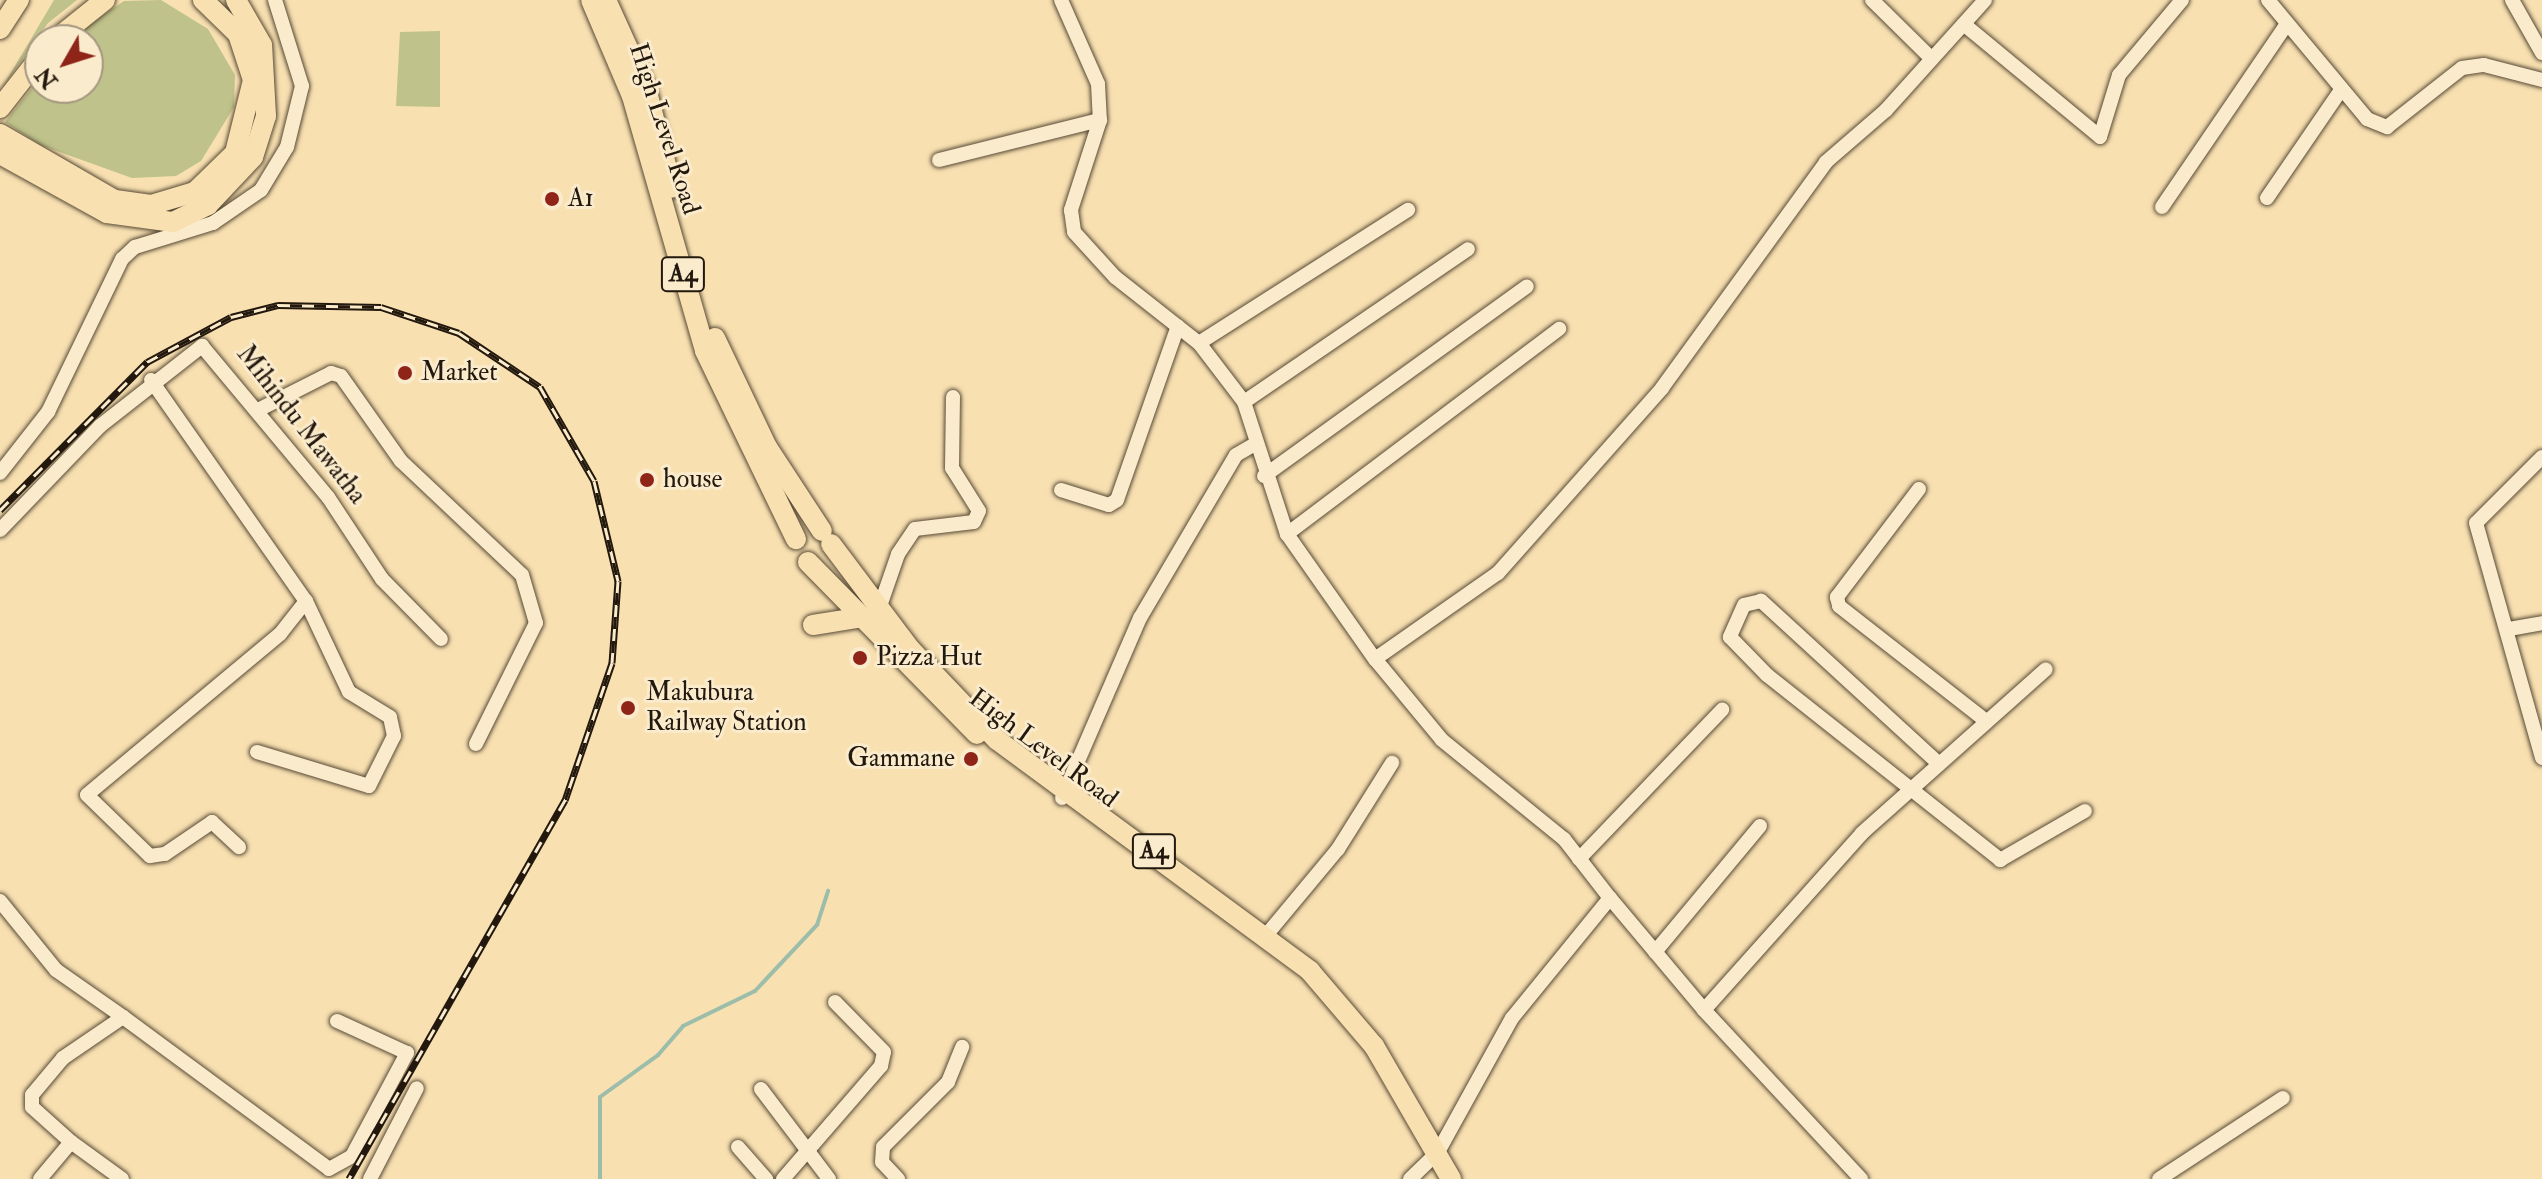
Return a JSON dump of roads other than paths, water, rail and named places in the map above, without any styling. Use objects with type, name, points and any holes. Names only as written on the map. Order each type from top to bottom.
[{"type":"highway","points":[[0,29],[19,0]]},
{"type":"highway","points":[[75,24],[105,0]]},
{"type":"highway","points":[[0,134],[115,200],[151,205],[195,192],[235,153],[253,80],[238,34],[203,0]]},
{"type":"highway","points":[[0,154],[107,213],[173,222],[208,205],[253,157],[266,116],[262,45],[236,0]]},
{"type":"highway","name":"High Level Road","points":[[591,0],[632,96],[705,351],[808,562],[948,712],[1268,933],[1374,1046],[1434,1154],[1441,1179]]},
{"type":"highway","name":"High Level Road","points":[[606,0],[646,88],[720,354],[827,538],[879,609],[997,740],[1303,978],[1367,1052],[1451,1179]]},
{"type":"highway","points":[[0,108],[24,77]]},
{"type":"highway","points":[[796,539],[810,528],[827,538],[826,560],[808,562]]},
{"type":"highway","points":[[813,625],[857,618]]},
{"type":"street","points":[[0,473],[48,412],[122,259],[135,247],[213,223],[261,190],[287,147],[302,86],[293,40],[275,0]]},
{"type":"street","points":[[1061,0],[1098,84],[1100,120],[1071,210],[1074,232],[1199,343],[1244,402],[1264,476],[1287,534],[1375,659],[1442,740],[1579,859],[1704,1010],[1861,1179]]},
{"type":"street","points":[[1872,0],[1930,57]]},
{"type":"street","points":[[1375,659],[1498,573],[1662,388],[1826,162],[1886,110],[1930,57],[1966,26],[1985,0]]},
{"type":"street","points":[[1966,26],[2100,137],[2119,75],[2182,0]]},
{"type":"street","points":[[2268,0],[2367,119],[2387,127],[2462,68],[2484,65],[2542,80]]},
{"type":"street","points":[[2512,0],[2542,53]]},
{"type":"street","points":[[2162,207],[2286,25]]},
{"type":"street","points":[[2267,198],[2341,90]]},
{"type":"street","points":[[939,160],[1100,120]]},
{"type":"street","points":[[1199,343],[1408,210]]},
{"type":"street","points":[[1244,402],[1468,249]]},
{"type":"street","points":[[1264,476],[1527,286]]},
{"type":"street","points":[[1061,490],[1109,505],[1117,500],[1178,326]]},
{"type":"street","points":[[1287,534],[1559,329]]},
{"type":"street","name":"Mihindu Mawatha","points":[[0,530],[151,380],[202,346],[258,410],[360,539],[382,579],[441,639]]},
{"type":"street","points":[[258,410],[331,373],[341,376],[401,461],[522,575],[536,623],[476,744]]},
{"type":"street","points":[[151,380],[306,601],[345,685],[390,717],[394,736],[369,786],[257,752]]},
{"type":"street","points":[[879,609],[898,554],[915,529],[974,522],[979,511],[952,468],[953,397]]},
{"type":"street","points":[[1064,793],[1140,618],[1236,455],[1255,444]]},
{"type":"street","points":[[2542,457],[2476,523],[2509,629],[2542,758]]},
{"type":"street","points":[[1919,489],[1837,597],[1839,606],[1985,720]]},
{"type":"street","points":[[239,847],[212,822],[165,854],[150,856],[87,792],[280,634],[306,601]]},
{"type":"street","points":[[1937,762],[1761,601],[1744,605],[1730,637],[1906,789],[2000,860],[2085,811]]},
{"type":"street","points":[[2509,629],[2542,623]]},
{"type":"street","points":[[1704,1010],[1906,789],[2046,669]]},
{"type":"street","points":[[1579,859],[1722,710]]},
{"type":"street","points":[[1268,933],[1338,849],[1392,763]]},
{"type":"street","points":[[1655,952],[1760,826]]},
{"type":"street","points":[[1410,1179],[1434,1154],[1512,1018],[1610,898]]},
{"type":"street","points":[[0,901],[56,970],[329,1169],[352,1156],[407,1053],[337,1021]]},
{"type":"street","points":[[783,1179],[811,1153],[884,1052],[835,1002]]},
{"type":"street","points":[[122,1179],[71,1142],[32,1107],[32,1095],[63,1058],[123,1017]]},
{"type":"street","points":[[898,1179],[882,1162],[883,1147],[948,1082],[962,1047]]},
{"type":"street","points":[[370,1179],[417,1088]]},
{"type":"street","points":[[761,1089],[829,1179]]},
{"type":"street","points":[[2159,1179],[2283,1098]]},
{"type":"street","points":[[40,1179],[71,1142]]},
{"type":"street","points":[[738,1147],[766,1179]]},
{"type":"waterway","points":[[600,1179],[600,1097],[658,1055],[683,1026],[755,991],[817,925],[828,891]]},
{"type":"railway","points":[[0,510],[147,362],[231,317],[278,305],[381,307],[459,333],[540,387],[594,481],[618,581],[612,663],[565,800],[349,1179]]},
{"type":"place","name":"A1","points":[[552,199]]},
{"type":"place","name":"Market","points":[[405,373]]},
{"type":"place","name":"house","points":[[647,480]]},
{"type":"place","name":"Pizza Hut","points":[[860,658]]},
{"type":"place","name":"Makubura Railway Station","points":[[628,708]]},
{"type":"place","name":"Gammane","points":[[971,759]]}]
